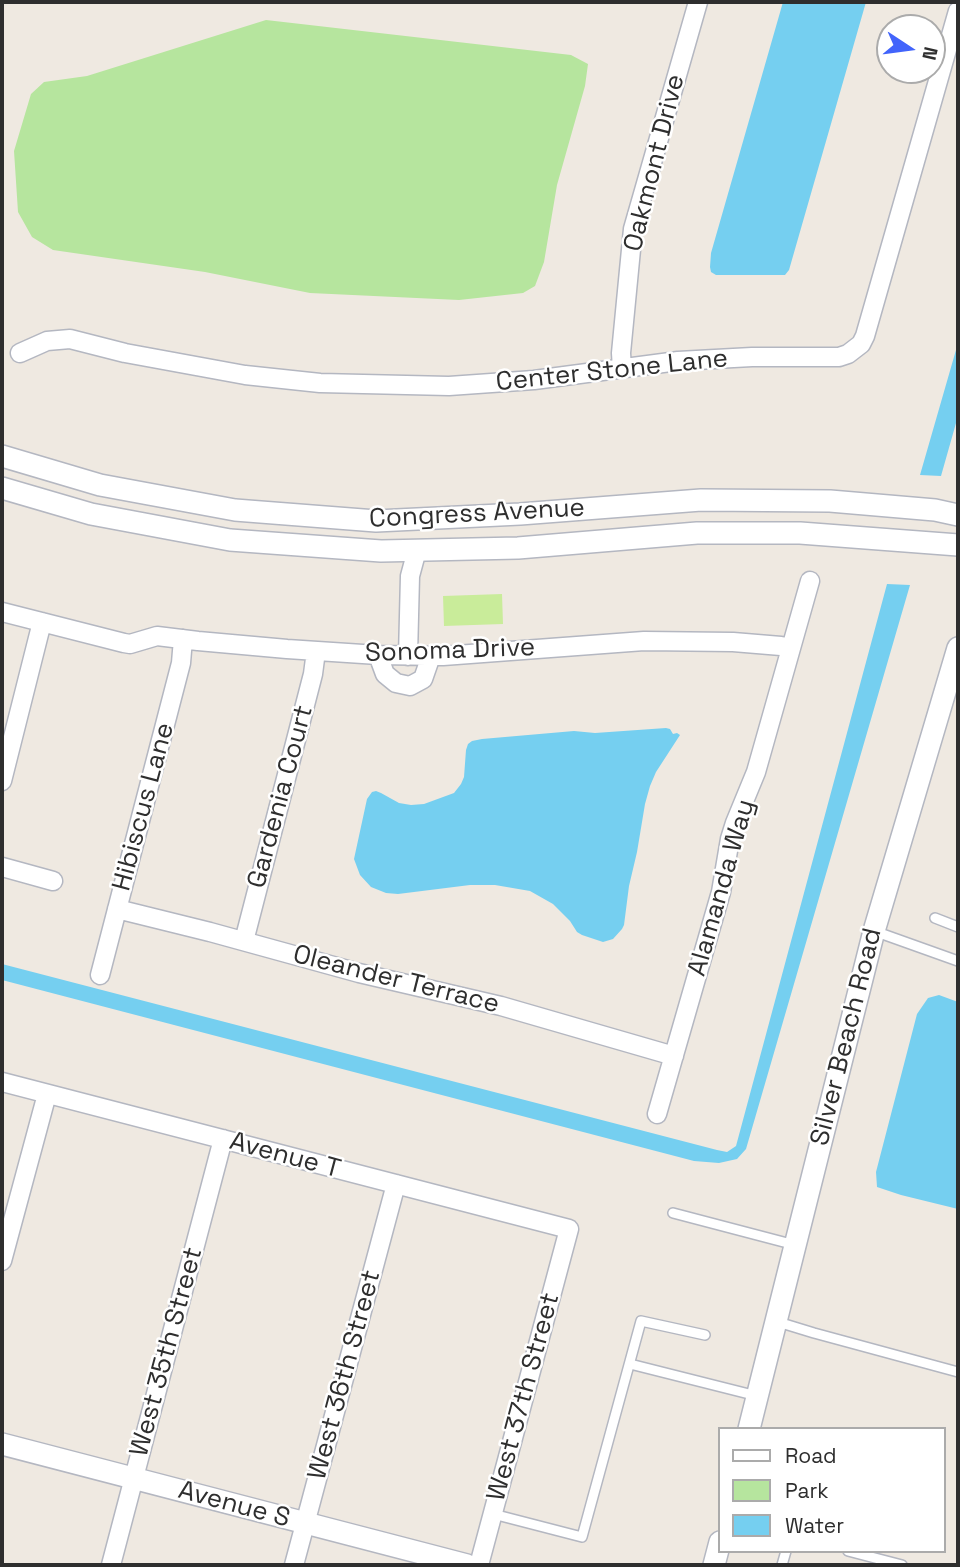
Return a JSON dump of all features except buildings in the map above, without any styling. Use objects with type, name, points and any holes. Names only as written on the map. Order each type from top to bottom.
[{"type":"street","name":"Oakmont Drive","points":[[622,369],[621,353],[633,229],[696,2]]},
{"type":"street","name":"Center Stone Lane","points":[[20,354],[47,341],[70,339],[125,353],[244,375],[320,383],[449,386],[499,383],[714,358],[839,357],[848,354],[861,344],[878,292],[958,11]]},
{"type":"street","name":"Congress Avenue","points":[[2,456],[100,485],[235,510],[376,521],[488,516],[701,500],[830,501],[958,514]]},
{"type":"street","name":"Congress Avenue","points":[[2,488],[91,514],[230,540],[381,551],[518,548],[710,533],[821,534],[958,545]]},
{"type":"street","points":[[408,656],[410,576],[417,550],[431,536],[488,516]]},
{"type":"street","name":"Alamanda Way","points":[[657,1114],[722,892],[732,831],[756,772],[810,581]]},
{"type":"street","name":"Sonoma Drive","points":[[2,612],[130,644],[157,636],[316,652],[408,656],[644,641],[733,642],[791,648]]},
{"type":"street","points":[[2,781],[42,622]]},
{"type":"street","name":"Hibiscus Lane","points":[[100,975],[181,663],[183,639]]},
{"type":"street","name":"Silver Beach Road","points":[[749,1427],[874,931],[958,648]]},
{"type":"street","name":"Gardenia Court","points":[[244,941],[313,674],[316,652]]},
{"type":"street","points":[[378,655],[385,674],[396,683],[410,686],[423,679],[432,656]]},
{"type":"street","points":[[2,867],[53,881]]},
{"type":"street","name":"Oleander Terrace","points":[[117,909],[359,973],[501,1006],[674,1056]]},
{"type":"street","name":"Avenue T","points":[[2,1082],[569,1229]]},
{"type":"street","points":[[2,1261],[47,1094]]},
{"type":"street","name":"West 35th Street","points":[[111,1565],[223,1139]]},
{"type":"street","name":"West 36th Street","points":[[295,1565],[396,1184]]},
{"type":"street","name":"West 37th Street","points":[[479,1565],[569,1229]]},
{"type":"street","name":"Avenue S","points":[[2,1444],[467,1565]]},
{"type":"lane","points":[[935,918],[958,927]]},
{"type":"lane","points":[[874,931],[958,961]]},
{"type":"lane","points":[[673,1213],[795,1245]]},
{"type":"lane","points":[[493,1514],[582,1537],[641,1321],[705,1335]]},
{"type":"lane","points":[[776,1321],[958,1372]]},
{"type":"lane","points":[[630,1364],[757,1396]]},
{"type":"lane","points":[[856,1553],[902,1565]]},
{"type":"green space","points":[[266,20],[571,55],[588,64],[585,86],[557,185],[544,262],[535,286],[523,293],[459,300],[310,293],[205,272],[53,250],[32,237],[18,212],[14,151],[31,94],[44,82],[87,76]]},
{"type":"green space","points":[[502,594],[503,624],[444,626],[443,596]]},
{"type":"water","points":[[783,2],[866,2],[789,270],[785,275],[716,275],[711,272],[711,253]]},
{"type":"water","points":[[958,343],[958,416],[941,476],[920,475]]},
{"type":"water","points":[[887,584],[910,585],[746,1149],[737,1159],[719,1163],[694,1161],[2,980],[2,964],[727,1152],[736,1146]]},
{"type":"water","points":[[666,728],[673,734],[680,735],[650,786],[629,886],[624,925],[613,939],[603,942],[582,935],[553,904],[530,891],[495,885],[470,885],[398,894],[386,893],[371,887],[360,875],[354,859],[367,799],[372,792],[376,791],[399,803],[411,805],[424,804],[454,793],[464,777],[466,750],[472,741],[574,731],[595,733]]},
{"type":"water","points":[[939,995],[958,1002],[958,1209],[877,1187],[876,1172],[917,1014],[928,998]]}]
